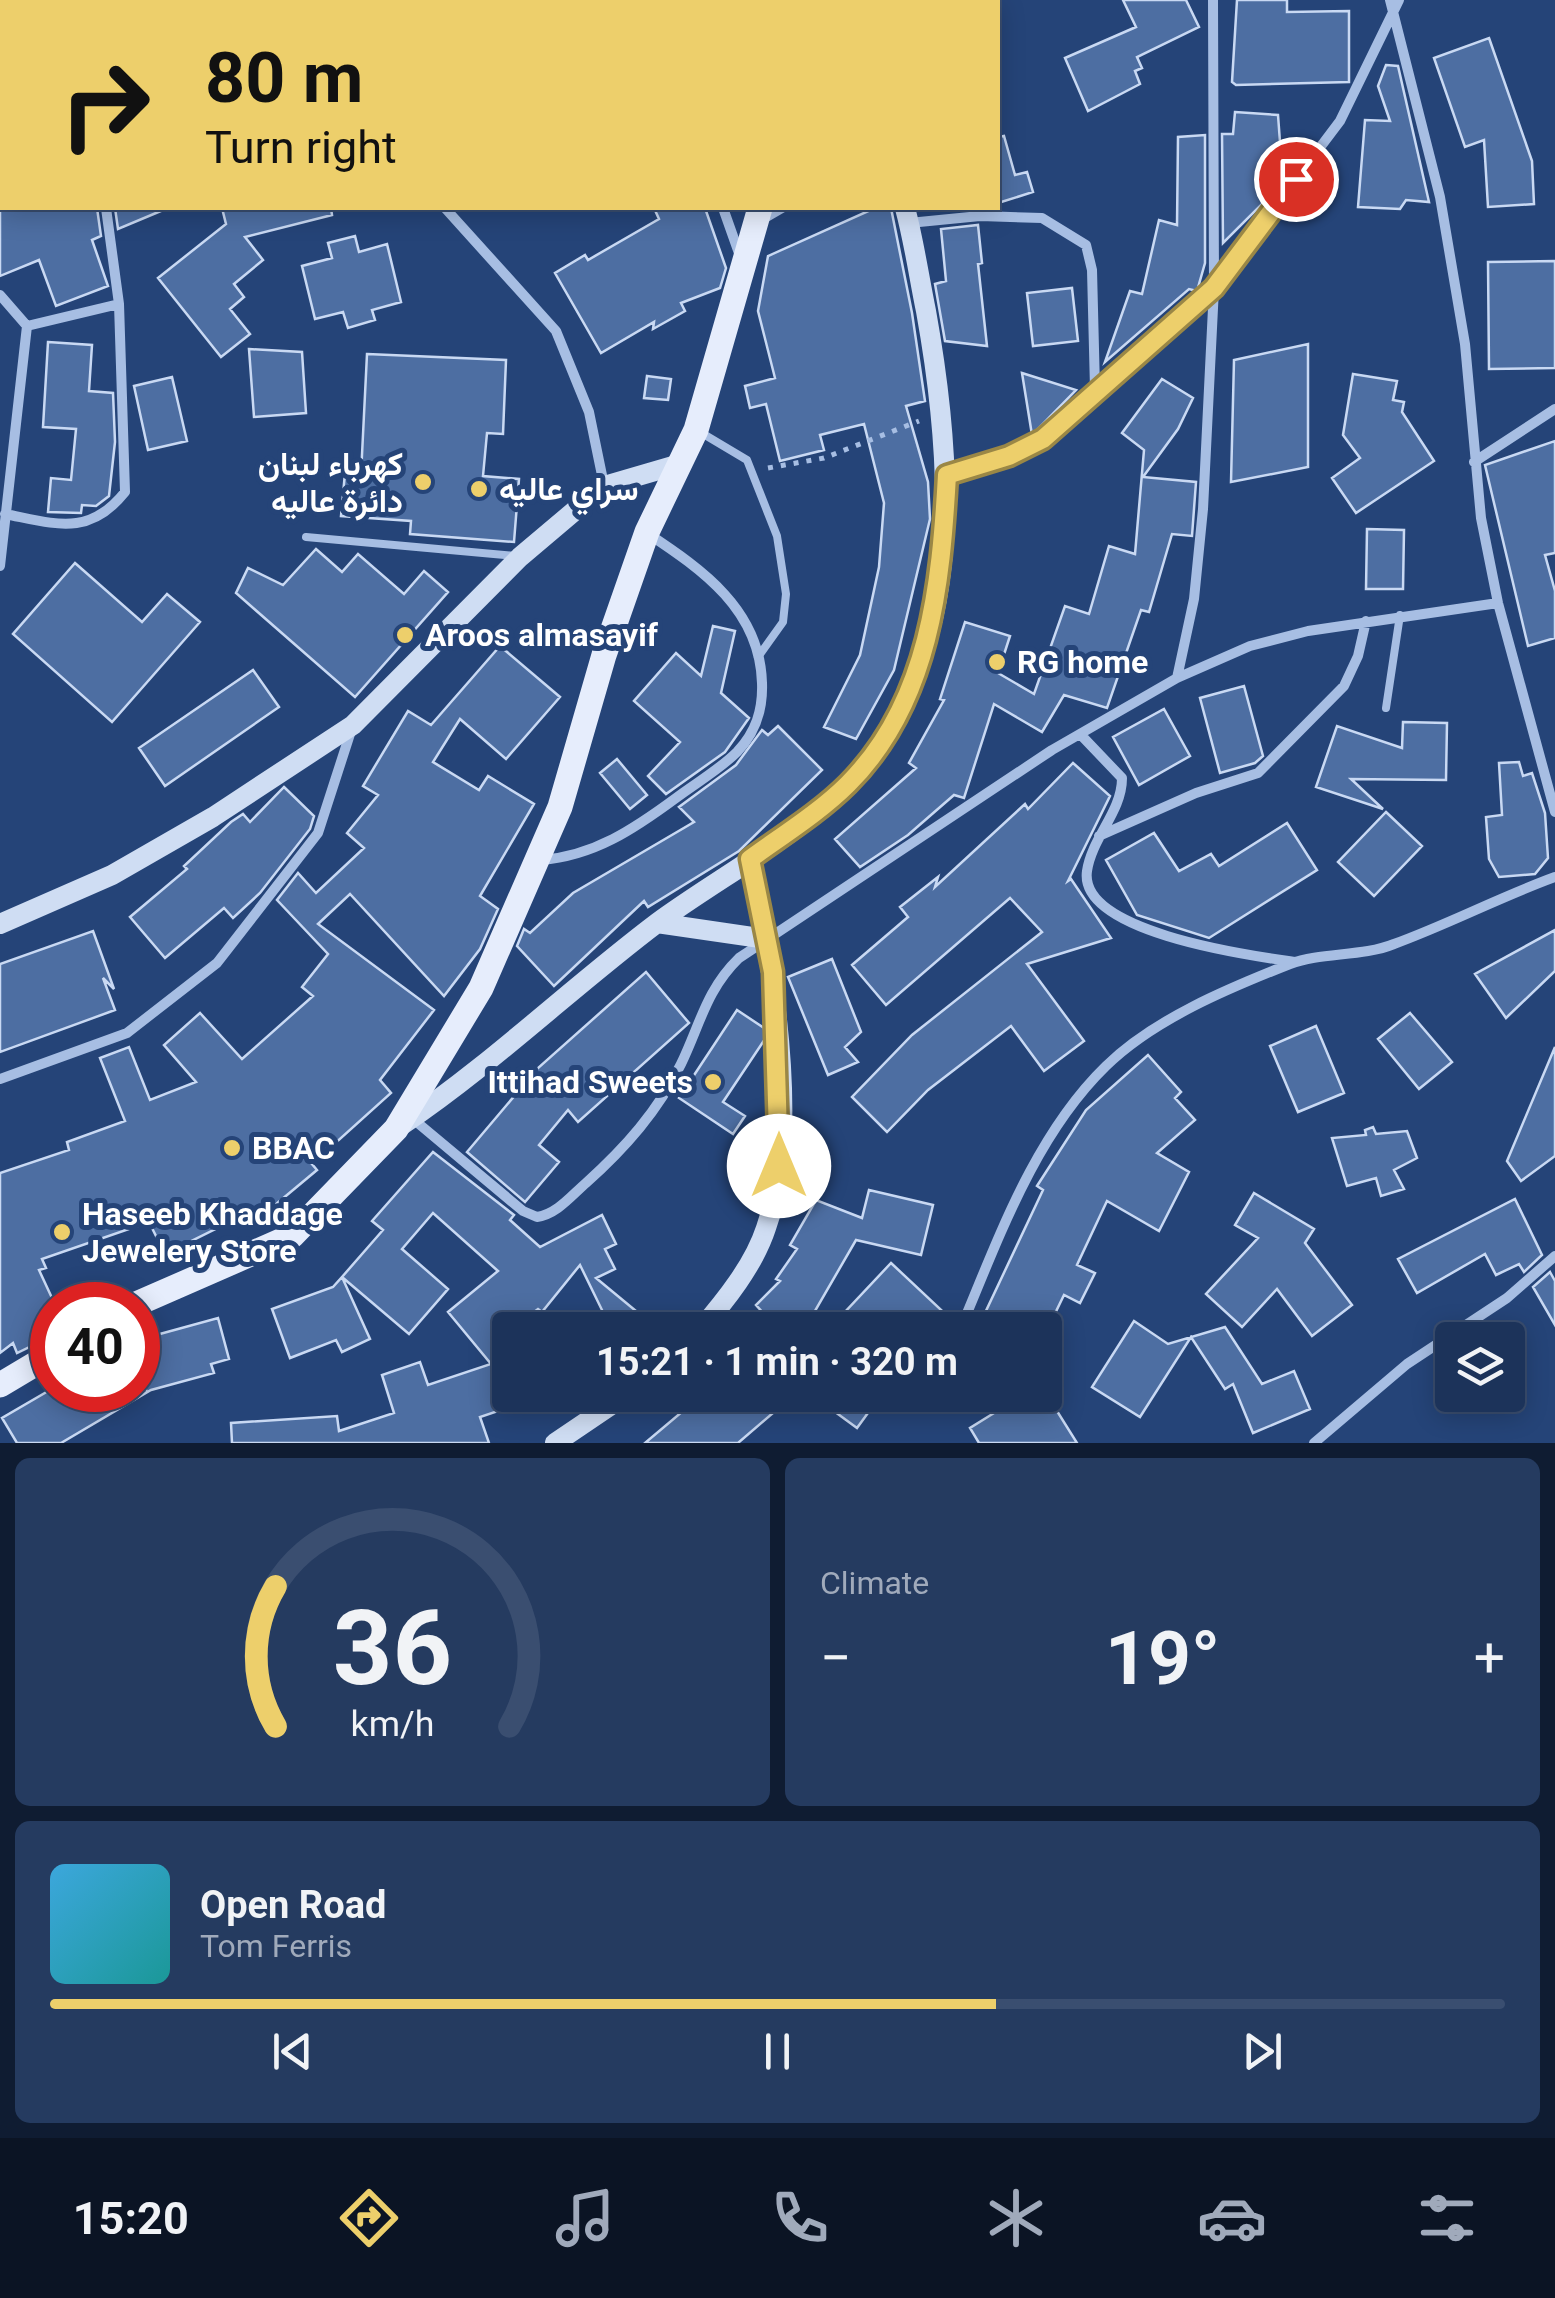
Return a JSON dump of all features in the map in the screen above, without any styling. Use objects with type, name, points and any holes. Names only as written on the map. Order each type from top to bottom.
[{"type":"main road","points":[[160,1294],[292,1236],[404,1124],[481,988],[540,860],[647,532],[676,464],[696,430],[714,379],[757,216]]},
{"type":"main road","points":[[0,1385],[30,1367]]},
{"type":"street","points":[[1177,678],[1194,598],[1201,527],[1214,288],[1213,0]]},
{"type":"street","points":[[947,475],[1009,456],[1043,439],[1095,389],[1214,288],[1340,120],[1394,4]]},
{"type":"street","points":[[1394,4],[1440,196],[1465,344],[1474,462],[1498,603],[1555,812]]},
{"type":"street","points":[[5,514],[55,524],[90,523],[108,514],[126,492],[119,304],[106,210]]},
{"type":"street","points":[[447,210],[556,332],[590,412],[604,486]]},
{"type":"street","points":[[724,210],[742,262]]},
{"type":"street","points":[[1095,389],[1092,270],[1086,245],[1042,218],[907,215],[944,410],[947,475],[932,630],[896,716],[850,782],[658,923],[404,1124],[523,1211],[537,1217],[554,1212],[642,1127],[682,1061],[714,986],[739,958],[1080,734],[1177,678],[1250,646],[1400,615],[1498,603]]},
{"type":"street","points":[[0,295],[27,326],[17,444],[0,566]]},
{"type":"street","points":[[27,326],[119,304]]},
{"type":"street","points":[[1474,462],[1555,409]]},
{"type":"street","points":[[0,924],[112,875],[214,817],[353,725],[520,557],[604,486],[676,464]]},
{"type":"street","points":[[540,860],[572,858],[595,850],[641,824],[736,753],[752,732],[763,706],[750,626],[719,587],[647,532]]},
{"type":"street","points":[[1099,836],[1196,793],[1258,773],[1344,686],[1358,656],[1366,621]]},
{"type":"street","points":[[0,1079],[127,1033],[217,963],[318,832],[353,725]]},
{"type":"street","points":[[1080,734],[1122,778],[1122,794],[1099,836],[1086,874],[1090,890],[1122,917],[1207,949],[1296,962],[1333,959],[1392,945],[1490,900],[1555,878]]},
{"type":"street","points":[[715,1312],[765,1233],[777,1192],[778,1044],[767,939],[750,859]]},
{"type":"street","points":[[658,923],[767,939]]},
{"type":"street","points":[[967,1312],[1000,1233],[1046,1144],[1105,1067],[1148,1033],[1296,962]]},
{"type":"street","points":[[1314,1443],[1407,1364],[1507,1298],[1555,1256]]},
{"type":"street","points":[[555,1443],[601,1412]]},
{"type":"lane","points":[[696,430],[747,460],[777,536],[786,594],[783,622],[758,658]]},
{"type":"lane","points":[[306,537],[520,557]]},
{"type":"lane","points":[[1386,708],[1400,615]]},
{"type":"path","points":[[747,460],[767,468],[824,458],[944,410]]},
{"type":"building","points":[[1123,0],[1186,0],[1199,27],[1137,57],[1142,68],[1135,71],[1140,84],[1088,111],[1065,58],[1136,27]]},
{"type":"building","points":[[1237,0],[1287,0],[1287,12],[1349,11],[1349,82],[1236,85],[1232,82]]},
{"type":"building","points":[[1489,38],[1532,161],[1534,204],[1488,207],[1484,140],[1465,147],[1434,58]]},
{"type":"building","points":[[1386,65],[1398,66],[1429,202],[1406,200],[1400,209],[1358,207],[1365,120],[1390,121],[1378,86]]},
{"type":"building","points":[[1235,112],[1278,115],[1283,183],[1223,243],[1222,134],[1233,134]]},
{"type":"building","points":[[1205,135],[1205,263],[1197,291],[1189,289],[1105,362],[1130,291],[1142,294],[1159,220],[1177,225],[1178,137]]},
{"type":"building","points":[[1004,136],[1015,175],[1027,172],[1033,192],[1000,202],[1000,137]]},
{"type":"building","points":[[0,210],[97,210],[101,236],[92,240],[108,286],[56,306],[39,260],[0,276]]},
{"type":"building","points":[[115,210],[163,210],[118,229]]},
{"type":"building","points":[[222,210],[331,210],[332,215],[245,237],[263,260],[234,284],[244,297],[230,309],[250,334],[221,357],[158,278],[226,224]]},
{"type":"building","points":[[655,210],[706,210],[726,268],[720,288],[681,303],[685,311],[653,329],[654,322],[601,353],[555,273],[585,255],[588,260],[659,219]]},
{"type":"building","points":[[871,210],[891,210],[925,401],[906,406],[928,482],[930,519],[894,670],[856,739],[824,727],[860,655],[879,567],[884,503],[864,424],[820,435],[824,450],[780,461],[766,404],[750,408],[745,386],[775,378],[758,311],[768,256]]},
{"type":"building","points":[[978,225],[987,346],[945,341],[935,284],[946,281],[941,229]]},
{"type":"building","points":[[355,236],[359,252],[387,244],[401,302],[372,310],[375,320],[348,328],[343,312],[315,319],[302,266],[332,258],[328,243]]},
{"type":"building","points":[[1555,261],[1555,368],[1489,369],[1488,262]]},
{"type":"building","points":[[1072,288],[1078,341],[1033,346],[1027,293]]},
{"type":"building","points":[[48,342],[92,345],[89,391],[113,393],[115,442],[109,496],[96,506],[82,505],[81,513],[48,512],[51,478],[71,480],[76,429],[43,427]]},
{"type":"building","points":[[1308,344],[1308,467],[1231,482],[1234,360]]},
{"type":"building","points":[[249,349],[302,352],[306,413],[254,417]]},
{"type":"building","points":[[367,354],[506,360],[503,434],[487,433],[483,476],[519,479],[514,542],[410,534],[411,521],[341,516],[345,473],[361,475]]},
{"type":"building","points":[[1022,373],[1076,390],[1032,435]]},
{"type":"building","points":[[1353,374],[1397,381],[1393,400],[1404,402],[1402,412],[1434,461],[1356,513],[1332,478],[1360,458],[1343,435]]},
{"type":"building","points":[[647,376],[671,379],[668,400],[644,398]]},
{"type":"building","points":[[172,377],[187,441],[148,450],[134,386]]},
{"type":"building","points":[[1162,379],[1193,398],[1178,429],[1143,477],[1196,482],[1192,536],[1172,534],[1149,612],[1141,610],[1107,708],[1064,695],[1042,732],[994,704],[964,798],[954,795],[908,835],[860,867],[835,839],[916,768],[909,763],[944,700],[940,699],[965,622],[1010,636],[998,673],[1034,694],[1065,606],[1089,614],[1109,546],[1135,554],[1144,450],[1122,433]]},
{"type":"building","points":[[1555,441],[1555,553],[1545,555],[1555,591],[1555,638],[1528,646],[1485,465]]},
{"type":"building","points":[[1367,529],[1404,530],[1403,589],[1366,589]]},
{"type":"building","points":[[316,549],[342,572],[358,554],[404,594],[424,571],[448,592],[355,697],[236,593],[248,568],[283,585]]},
{"type":"building","points":[[75,563],[142,622],[167,594],[200,622],[112,722],[13,634]]},
{"type":"building","points":[[713,626],[735,631],[721,693],[749,718],[725,752],[666,794],[648,776],[680,742],[634,701],[676,653],[701,676]]},
{"type":"building","points":[[500,646],[560,697],[506,759],[460,719],[433,762],[479,790],[488,776],[534,804],[480,896],[498,909],[480,949],[444,996],[350,894],[318,924],[434,1010],[380,1080],[391,1093],[312,1164],[317,1170],[269,1210],[264,1205],[165,1254],[149,1222],[42,1259],[46,1268],[39,1270],[45,1282],[30,1282],[30,1347],[17,1353],[13,1343],[0,1353],[0,1173],[69,1150],[67,1142],[125,1121],[100,1058],[129,1047],[150,1100],[196,1082],[164,1045],[200,1013],[242,1059],[313,996],[302,987],[328,954],[277,900],[298,873],[316,893],[364,848],[347,833],[378,795],[363,786],[408,711],[431,725]]},
{"type":"building","points":[[253,670],[279,707],[165,786],[139,748]]},
{"type":"building","points":[[1244,686],[1263,756],[1255,763],[1220,773],[1200,698]]},
{"type":"building","points":[[1164,709],[1190,756],[1139,785],[1113,737]]},
{"type":"building","points":[[1403,722],[1447,723],[1446,780],[1351,779],[1383,809],[1316,787],[1337,726],[1402,748]]},
{"type":"building","points":[[778,726],[822,770],[739,851],[648,907],[644,901],[554,986],[517,946],[524,929],[530,933],[573,893],[694,822],[679,807],[736,765],[762,730],[768,735]]},
{"type":"building","points":[[617,759],[647,795],[630,809],[600,773]]},
{"type":"building","points":[[1519,762],[1523,776],[1532,773],[1545,813],[1548,858],[1535,874],[1499,877],[1489,859],[1486,817],[1502,815],[1499,763]]},
{"type":"building","points":[[1073,763],[1110,796],[1068,881],[1071,879],[1111,938],[1027,964],[1084,1041],[1044,1071],[1011,1026],[928,1090],[887,1132],[852,1097],[912,1035],[1042,932],[1010,898],[886,1005],[852,965],[908,917],[900,907],[938,877],[935,887],[1025,804],[1028,809]]},
{"type":"building","points":[[284,787],[314,816],[310,829],[260,893],[233,918],[224,908],[165,958],[130,917],[187,869],[184,866],[231,822],[243,814],[250,822]]},
{"type":"building","points":[[1386,812],[1422,846],[1374,896],[1338,862]]},
{"type":"building","points":[[1287,823],[1317,870],[1209,938],[1137,915],[1106,860],[1154,833],[1179,871],[1211,854],[1219,866]]},
{"type":"building","points":[[1555,930],[1555,971],[1506,1018],[1475,974]]},
{"type":"building","points":[[93,931],[114,989],[103,978],[115,1010],[0,1052],[0,964]]},
{"type":"building","points":[[832,959],[861,1032],[845,1047],[858,1062],[828,1075],[788,977]]},
{"type":"building","points":[[646,972],[689,1023],[578,1122],[568,1110],[539,1145],[559,1162],[525,1202],[467,1152],[538,1068]]},
{"type":"building","name":"Ittihad Sweets","points":[[737,1010],[764,1028],[765,1039],[723,1102],[745,1116],[733,1134],[679,1098]]},
{"type":"building","points":[[1410,1013],[1452,1062],[1419,1089],[1378,1039]]},
{"type":"building","points":[[1316,1026],[1344,1093],[1298,1112],[1270,1046]]},
{"type":"building","points":[[1555,1047],[1555,1156],[1521,1181],[1507,1161]]},
{"type":"building","points":[[1148,1055],[1181,1092],[1175,1098],[1195,1120],[1157,1153],[1189,1172],[1159,1231],[1107,1201],[1077,1265],[1095,1273],[1080,1303],[1064,1295],[1056,1312],[985,1312],[1043,1190],[1037,1186],[1086,1110]]},
{"type":"building","points":[[1373,1127],[1376,1134],[1407,1131],[1417,1158],[1394,1170],[1404,1189],[1381,1196],[1376,1178],[1347,1186],[1332,1138],[1366,1135],[1365,1130]]},
{"type":"building","points":[[433,1152],[514,1215],[510,1220],[540,1247],[602,1215],[616,1244],[605,1249],[615,1269],[596,1278],[637,1312],[600,1312],[580,1265],[542,1312],[492,1312],[495,1412],[480,1417],[489,1443],[232,1443],[231,1423],[337,1416],[339,1431],[394,1413],[382,1375],[420,1362],[428,1385],[491,1364],[448,1312],[498,1271],[433,1213],[402,1249],[448,1289],[409,1334],[342,1277],[383,1230],[372,1221]]},
{"type":"building","points":[[869,1190],[933,1205],[921,1255],[856,1240],[814,1312],[762,1312],[756,1305],[780,1281],[776,1279],[797,1249],[790,1245],[816,1200],[862,1218]]},
{"type":"building","points":[[1254,1193],[1314,1229],[1305,1243],[1352,1305],[1312,1336],[1277,1289],[1242,1327],[1206,1294],[1258,1238],[1235,1225]]},
{"type":"building","points":[[1515,1199],[1542,1255],[1524,1272],[1519,1264],[1496,1275],[1485,1254],[1417,1293],[1398,1259]]},
{"type":"building","points":[[891,1263],[943,1312],[845,1312]]},
{"type":"building","points":[[1550,1272],[1555,1281],[1555,1325],[1533,1287]]},
{"type":"building","points":[[342,1277],[370,1339],[342,1352],[336,1340],[290,1358],[272,1309],[333,1287]]},
{"type":"building","points":[[218,1318],[229,1359],[211,1364],[214,1373],[160,1388],[160,1334]]},
{"type":"building","points":[[1134,1321],[1168,1344],[1191,1337],[1140,1417],[1092,1387]]},
{"type":"building","points":[[1225,1327],[1262,1384],[1294,1371],[1310,1409],[1253,1433],[1233,1384],[1225,1389],[1191,1337]]},
{"type":"building","points":[[30,1402],[30,1412],[114,1412],[61,1443],[17,1443],[2,1418]]},
{"type":"building","points":[[682,1412],[774,1412],[738,1443],[645,1443]]},
{"type":"building","points":[[835,1412],[869,1412],[857,1428]]},
{"type":"building","points":[[996,1412],[1058,1412],[1077,1443],[979,1443],[970,1428]]},
{"type":"place","name":"كهرباء لبنان دائرة عاليه","points":[[423,482]]},
{"type":"place","name":"سراي عاليه","points":[[479,489]]},
{"type":"place","name":"Aroos almasayif","points":[[405,635]]},
{"type":"place","name":"RG home","points":[[997,662]]},
{"type":"place","name":"Ittihad Sweets","points":[[713,1082]]},
{"type":"place","name":"BBAC","points":[[232,1148]]},
{"type":"place","name":"Haseeb Khaddage Jewelery Store","points":[[62,1232]]},
{"type":"route","points":[[779,1166],[773,972],[750,859],[850,782],[896,716],[916,676],[932,630],[944,543],[947,475],[1009,456],[1043,439],[1095,389],[1214,288],[1296,179]]}]
